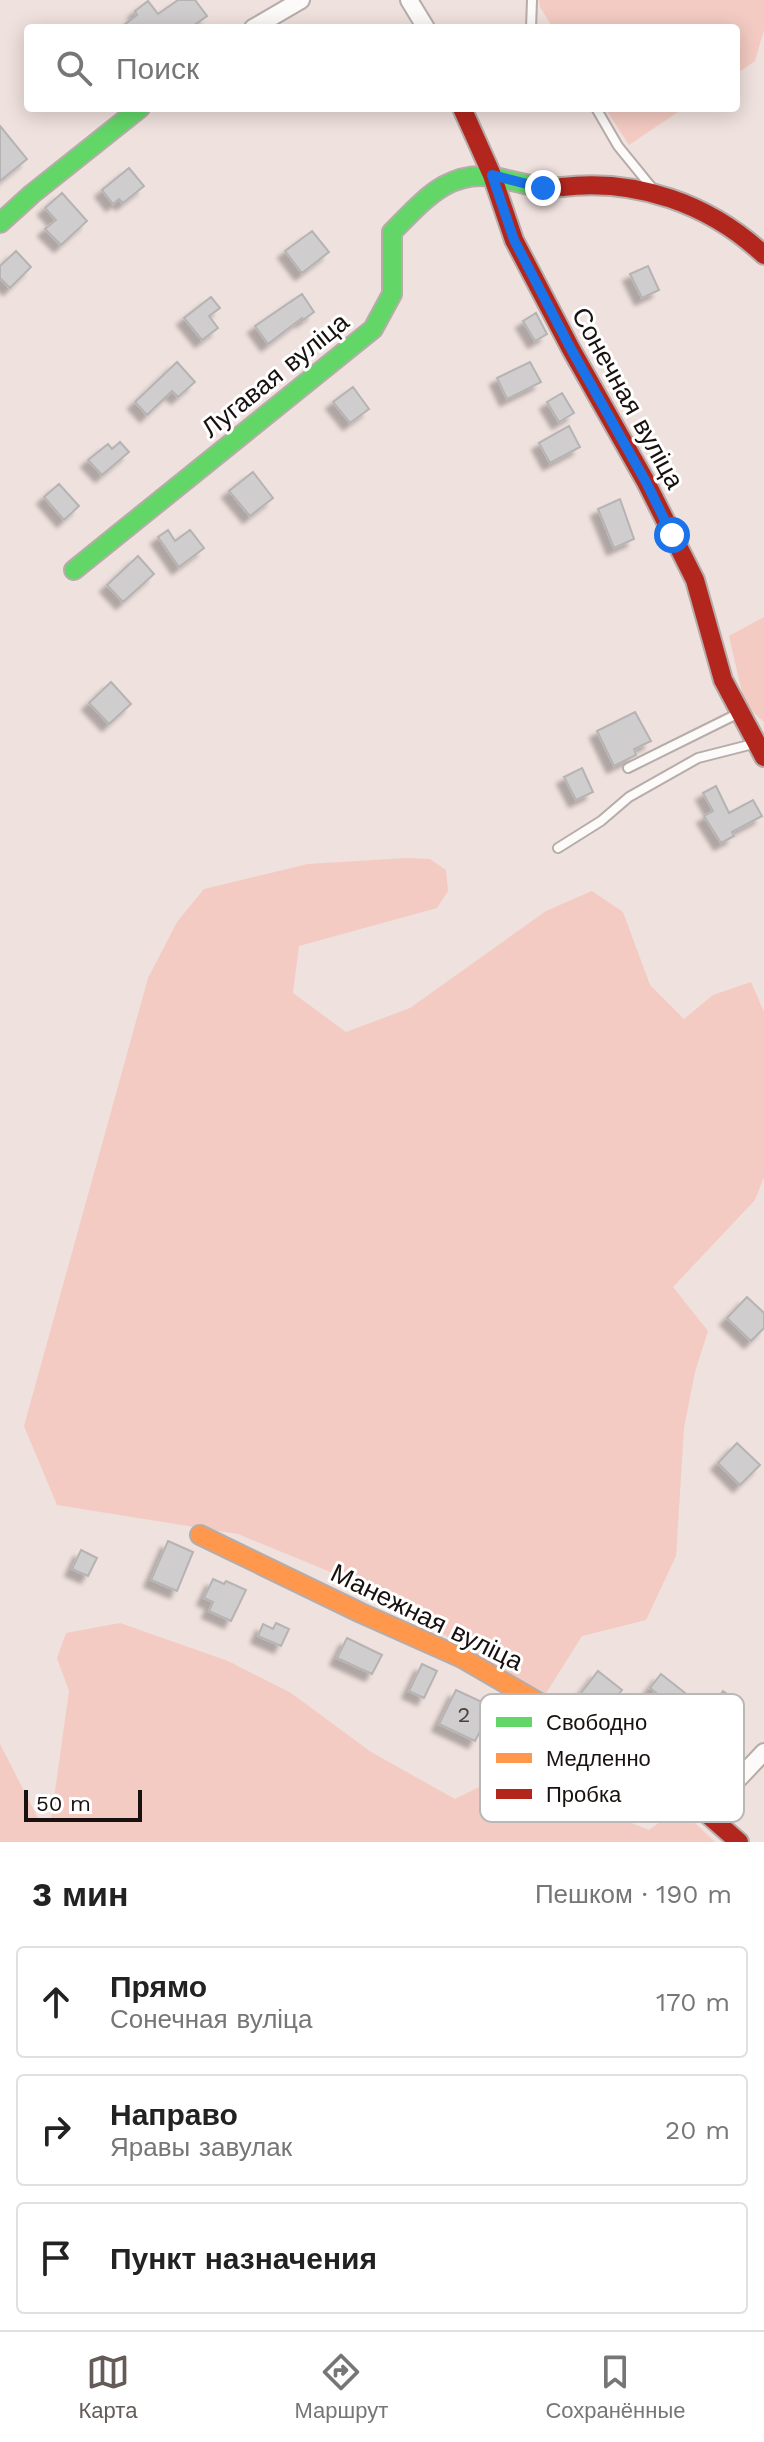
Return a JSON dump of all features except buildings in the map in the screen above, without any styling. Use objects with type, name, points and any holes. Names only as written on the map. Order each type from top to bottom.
[{"type":"street","points":[[260,24],[301,0]]},
{"type":"street","points":[[409,0],[424,24]]},
{"type":"street","points":[[0,223],[135,112]]},
{"type":"street","name":"Сонечная вуліца","points":[[464,112],[492,175],[514,240],[646,482],[695,580],[723,680],[761,751]]},
{"type":"street","points":[[492,175],[543,188],[590,185],[656,193],[689,204],[729,225],[764,255]]},
{"type":"street","name":"Лугавая вуліца","points":[[74,570],[373,329],[392,294],[392,232],[424,199],[459,178],[492,175]]},
{"type":"street","name":"Манежная вуліца","points":[[200,1535],[462,1658],[524,1694]]},
{"type":"street","points":[[744,1773],[764,1752]]},
{"type":"street","name":"Манежная вуліца","points":[[716,1822],[739,1842]]},
{"type":"lane","points":[[531,24],[532,0]]},
{"type":"lane","points":[[598,112],[618,146],[656,193]]},
{"type":"lane","points":[[628,768],[740,713]]},
{"type":"lane","points":[[558,848],[601,821],[629,797],[698,758],[761,751]]},
{"type":"shaded area","points":[[539,0],[764,0],[764,30],[755,61],[740,71],[740,24],[551,24]]},
{"type":"shaded area","points":[[608,112],[678,112],[629,145]]},
{"type":"shaded area","points":[[764,617],[764,722],[745,705],[729,636]]},
{"type":"shaded area","points":[[430,859],[446,870],[448,891],[437,908],[299,946],[293,993],[346,1032],[410,1008],[546,911],[592,891],[623,912],[650,985],[684,1019],[713,995],[751,982],[764,1012],[764,1177],[755,1200],[673,1287],[708,1331],[695,1372],[684,1428],[676,1556],[646,1620],[582,1636],[546,1694],[537,1694],[463,1645],[328,1571],[238,1534],[57,1505],[24,1426],[148,978],[177,922],[204,889],[308,864]]},
{"type":"shaded area","points":[[120,1623],[228,1661],[291,1693],[371,1752],[455,1799],[480,1787],[480,1822],[629,1822],[649,1830],[660,1822],[694,1822],[715,1842],[0,1842],[0,1744],[40,1822],[51,1820],[69,1691],[57,1658],[66,1633]]},
{"type":"traffic: fast","points":[[0,223],[135,112]]},
{"type":"traffic: fast","points":[[74,570],[373,329],[392,294],[392,232],[427,198],[466,177],[482,176],[562,187]]},
{"type":"traffic: slow","points":[[200,1535],[462,1658],[524,1694]]},
{"type":"traffic: jam","points":[[464,112],[492,175],[514,240],[646,482],[695,580],[723,680],[764,757]]},
{"type":"traffic: jam","points":[[562,187],[617,187],[670,198],[720,222],[764,255]]},
{"type":"traffic: jam","points":[[716,1822],[739,1842]]},
{"type":"route","points":[[543,188],[492,175],[514,240],[672,535]]}]
